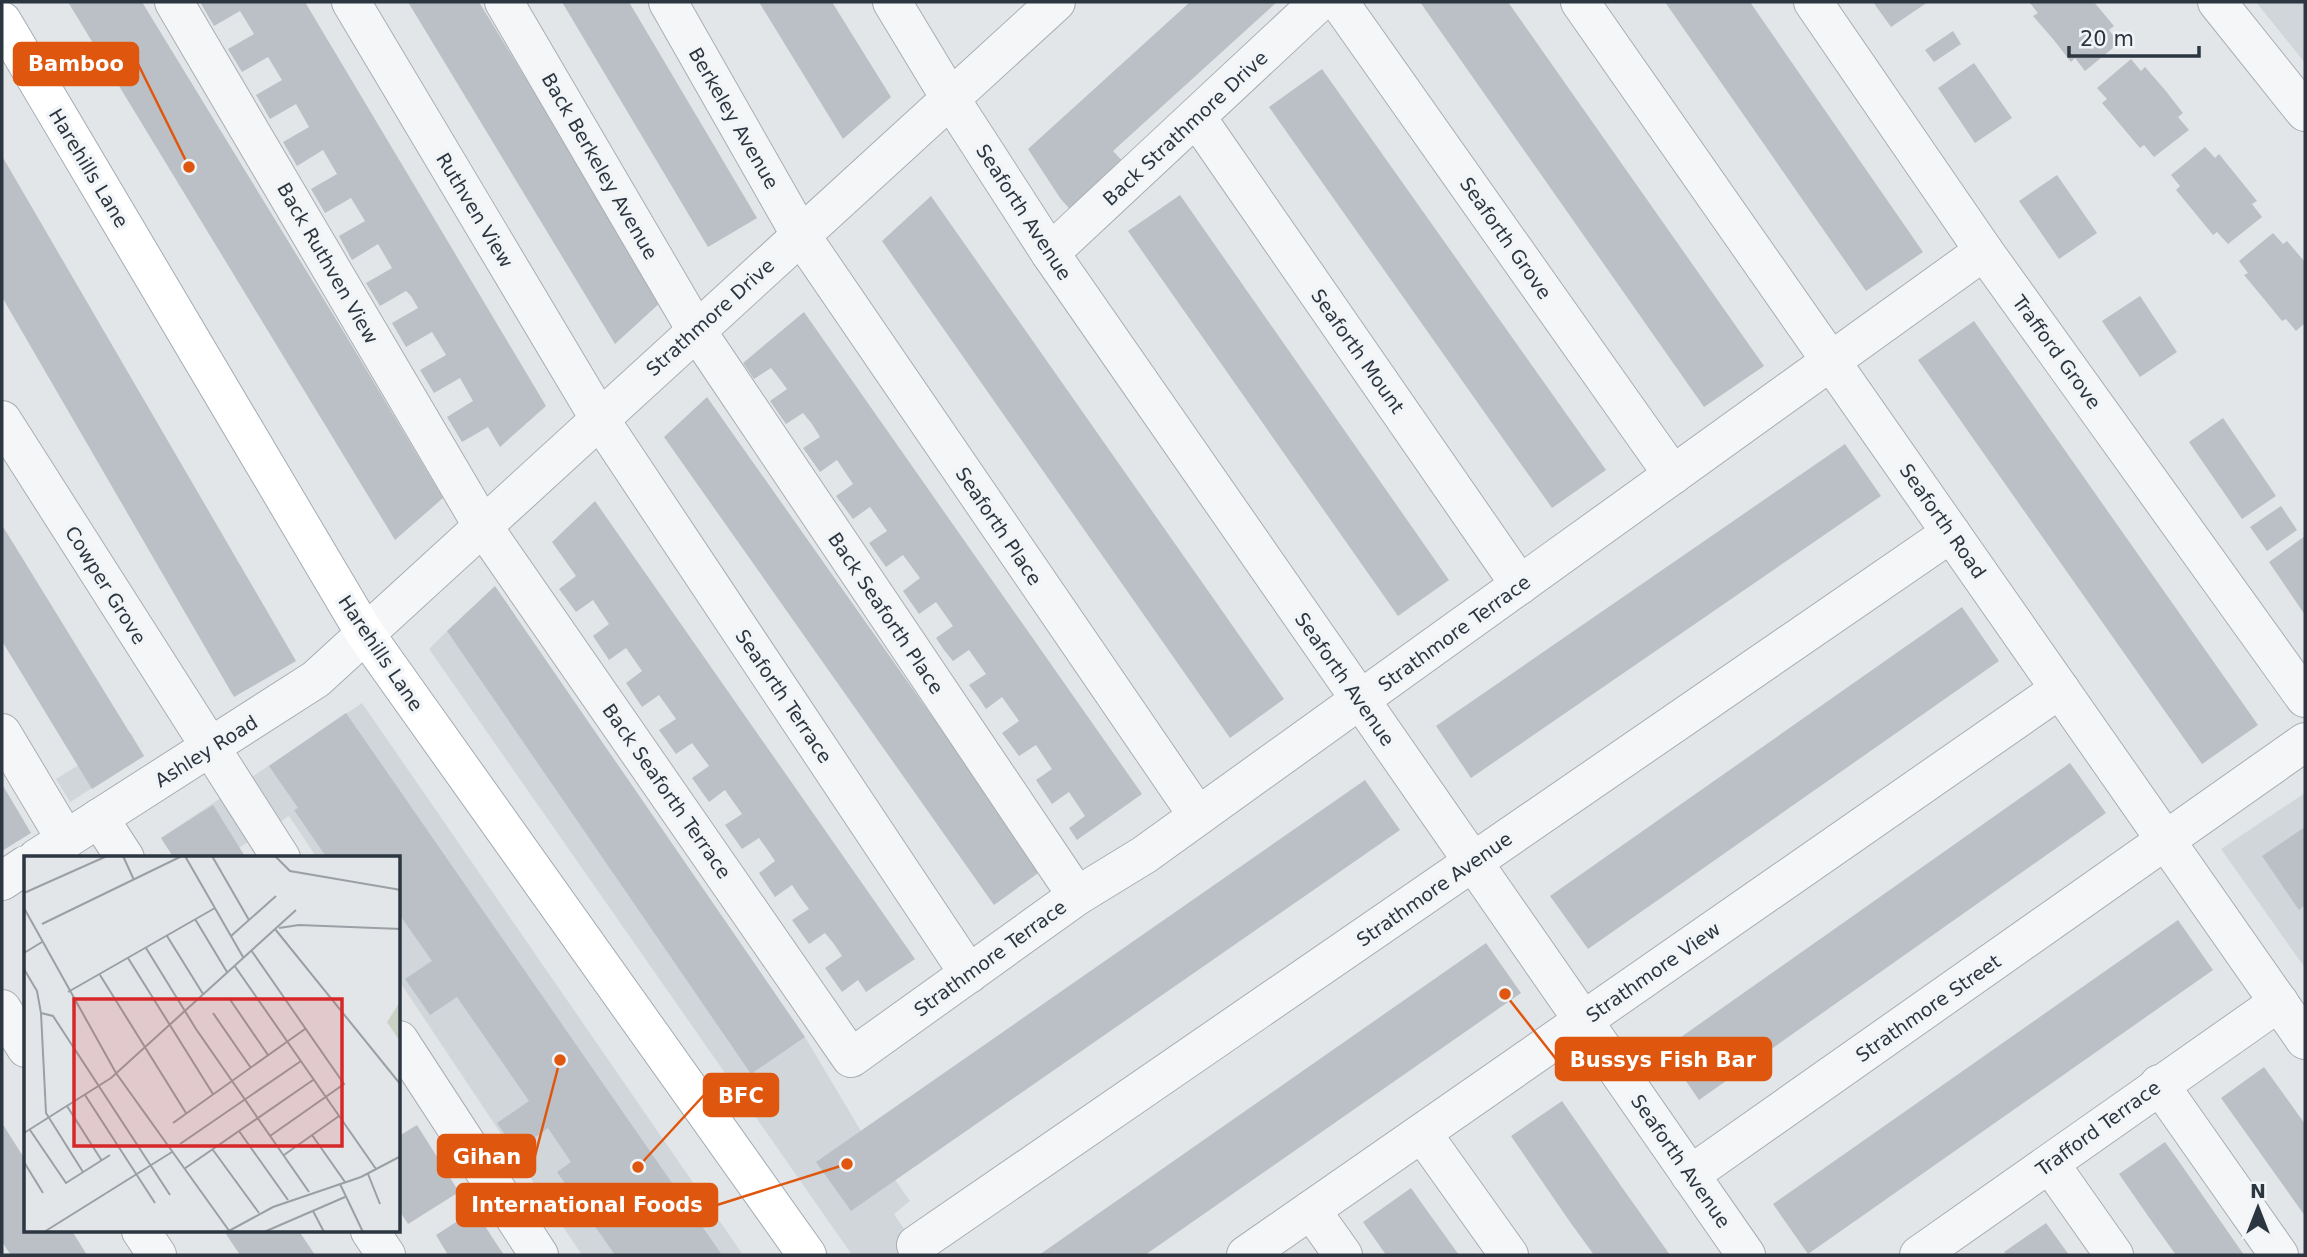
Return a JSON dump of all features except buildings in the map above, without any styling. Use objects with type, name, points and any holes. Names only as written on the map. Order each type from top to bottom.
[{"type":"main road","name":"Harehills Lane","points":[[2,22],[364,632],[807,1255]]},
{"type":"street","name":"Back Ruthven View","points":[[174,2],[482,524]]},
{"type":"street","name":"Ruthven View","points":[[351,2],[599,418]]},
{"type":"street","name":"Back Berkeley Avenue","points":[[504,2],[696,330]]},
{"type":"street","name":"Berkeley Avenue","points":[[668,2],[800,234]]},
{"type":"street","name":"Seaforth Avenue","points":[[892,2],[1050,253],[1746,1255]]},
{"type":"street","name":"Strathmore Drive","points":[[364,632],[1055,2]]},
{"type":"street","name":"Back Strathmore Drive","points":[[1050,253],[1319,2]]},
{"type":"street","name":"Seaforth Grove","points":[[1339,2],[1673,475]]},
{"type":"street","name":"Seaforth Road","points":[[1580,2],[2305,1040]]},
{"type":"street","name":"Trafford Grove","points":[[1813,2],[1984,251],[2305,698]]},
{"type":"street","points":[[2217,2],[2305,112]]},
{"type":"street","name":"Seaforth Mount","points":[[1197,118],[1520,585]]},
{"type":"street","name":"Seaforth Place","points":[[800,234],[1198,816]]},
{"type":"street","name":"Strathmore Terrace","points":[[851,1058],[1077,896],[1144,855],[1984,251]]},
{"type":"street","name":"Back Seaforth Place","points":[[696,330],[1077,896]]},
{"type":"street","name":"Seaforth Terrace","points":[[599,418],[969,974]]},
{"type":"street","name":"Cowper Grove","points":[[2,420],[280,856]]},
{"type":"street","name":"Back Seaforth Terrace","points":[[482,524],[851,1058]]},
{"type":"street","name":"Strathmore Avenue","points":[[916,1245],[1951,533]]},
{"type":"street","name":"Ashley Road","points":[[51,849],[316,679],[364,632]]},
{"type":"street","name":"Strathmore View","points":[[1246,1255],[2060,689]]},
{"type":"street","points":[[2,733],[51,849]]},
{"type":"street","points":[[2166,841],[2305,742]]},
{"type":"street","points":[[99,818],[124,856]]},
{"type":"street","name":"Strathmore Street","points":[[1690,1175],[2166,841]]},
{"type":"street","points":[[2,881],[24,866]]},
{"type":"street","name":"Trafford Terrace","points":[[1926,1253],[2159,1084],[2279,1003]]},
{"type":"street","points":[[2,1009],[24,1045]]},
{"type":"street","points":[[401,1043],[539,1255]]},
{"type":"street","points":[[2159,1084],[2279,1255]]},
{"type":"street","points":[[1422,1133],[1509,1255]]},
{"type":"street","points":[[2050,1164],[2114,1255]]},
{"type":"street","points":[[1311,1210],[1343,1255]]},
{"type":"street","points":[[142,1232],[156,1255]]},
{"type":"street","points":[[371,1232],[386,1255]]},
{"type":"shaded area","points":[[2256,2],[2305,2],[2305,63]]},
{"type":"shaded area","points":[[447,631],[805,1037],[861,1131],[910,1201],[894,1214],[922,1255],[852,1255],[429,649]]},
{"type":"shaded area","points":[[362,703],[743,1255],[582,1255],[401,984],[401,856],[316,856],[289,816],[226,856],[173,856],[161,838]]},
{"type":"shaded area","points":[[131,733],[144,756],[70,802],[56,779]]},
{"type":"shaded area","points":[[2305,793],[2305,968],[2221,849]]},
{"type":"place","name":"Bamboo","points":[[189,167]]},
{"type":"place","name":"Bussys Fish Bar","points":[[1505,994]]},
{"type":"place","name":"Gihan","points":[[560,1060]]},
{"type":"place","name":"International Foods","points":[[847,1164]]},
{"type":"place","name":"BFC","points":[[638,1167]]}]
